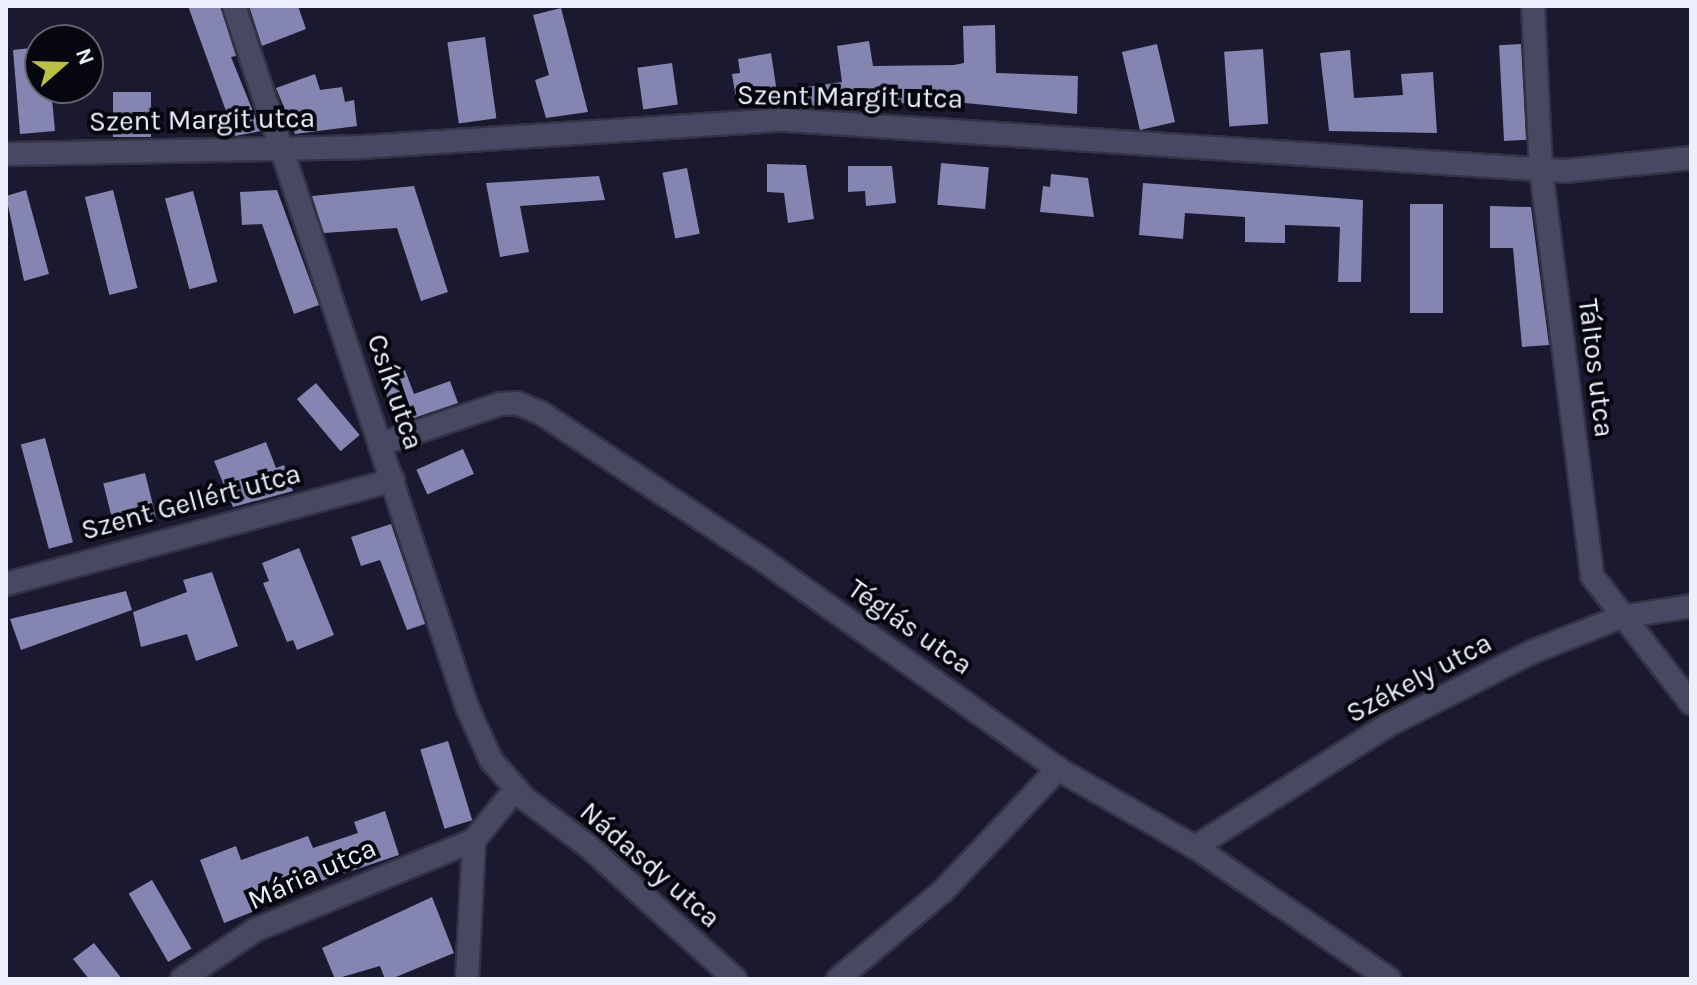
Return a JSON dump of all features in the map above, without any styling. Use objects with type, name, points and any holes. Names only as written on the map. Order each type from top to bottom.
[{"type":"street","name":"Csík utca","points":[[234,6],[467,707],[491,760],[520,794]]},
{"type":"street","name":"Táltos utca","points":[[1533,6],[1541,170],[1592,576],[1691,703]]},
{"type":"street","name":"Szent Margit utca","points":[[6,154],[280,149],[785,120],[1541,170],[1691,158]]},
{"type":"street","name":"Téglás utca","points":[[381,444],[500,404],[517,403],[541,413],[763,560],[1058,769],[1195,847],[1389,979]]},
{"type":"street","name":"Szent Gellért utca","points":[[6,584],[393,480]]},
{"type":"street","name":"Székely utca","points":[[1195,847],[1388,725],[1532,652],[1621,617],[1691,606]]},
{"type":"street","points":[[838,979],[943,891],[1058,769]]},
{"type":"street","points":[[467,979],[474,840],[520,794]]},
{"type":"street","name":"Nádasdy utca","points":[[520,794],[588,846],[735,979]]},
{"type":"street","name":"Mária utca","points":[[182,979],[255,930],[474,840]]},
{"type":"building","points":[[188,6],[220,6],[236,56],[231,57],[261,131],[235,136]]},
{"type":"building","points":[[249,6],[298,6],[306,29],[262,46]]},
{"type":"building","points":[[561,8],[588,112],[546,118],[535,80],[549,75],[533,15]]},
{"type":"building","points":[[995,25],[996,73],[1078,76],[1077,114],[955,102],[794,106],[793,89],[842,82],[837,46],[869,41],[873,66],[954,65],[964,63],[963,26]]},
{"type":"building","points":[[485,37],[496,118],[459,123],[447,42]]},
{"type":"building","points":[[1157,44],[1175,122],[1140,130],[1122,52]]},
{"type":"building","points":[[1521,44],[1526,140],[1504,141],[1499,45]]},
{"type":"building","points":[[24,49],[24,104],[52,104],[55,131],[20,134],[13,50]]},
{"type":"building","points":[[1263,49],[1268,124],[1229,127],[1224,52]]},
{"type":"building","points":[[1350,50],[1354,98],[1403,95],[1401,74],[1433,72],[1437,133],[1329,131],[1320,53]]},
{"type":"building","points":[[771,53],[778,99],[737,105],[732,74],[740,73],[738,59]]},
{"type":"building","points":[[672,63],[678,105],[643,109],[637,68]]},
{"type":"building","points":[[315,74],[320,90],[342,87],[345,102],[354,100],[357,126],[295,134],[276,88]]},
{"type":"building","points":[[113,92],[151,92],[151,137],[113,137]]},
{"type":"building","points":[[941,163],[989,167],[985,209],[937,205]]},
{"type":"building","points":[[767,164],[806,165],[814,219],[788,223],[784,193],[767,192]]},
{"type":"building","points":[[848,166],[892,166],[896,203],[866,206],[865,191],[848,192]]},
{"type":"building","points":[[687,168],[700,234],[675,239],[662,173]]},
{"type":"building","points":[[1051,174],[1088,178],[1094,217],[1040,212],[1043,186],[1050,187]]},
{"type":"building","points":[[599,176],[605,200],[520,206],[529,252],[500,257],[486,183]]},
{"type":"building","points":[[1143,183],[1363,200],[1361,282],[1338,282],[1340,227],[1285,225],[1285,243],[1245,242],[1245,217],[1185,213],[1183,239],[1139,235]]},
{"type":"building","points":[[414,186],[448,292],[421,301],[397,228],[324,233],[312,196]]},
{"type":"building","points":[[26,190],[49,274],[24,281],[6,196]]},
{"type":"building","points":[[113,190],[137,288],[109,295],[85,197]]},
{"type":"building","points":[[277,190],[319,305],[294,314],[262,224],[242,225],[240,192]]},
{"type":"building","points":[[193,191],[217,282],[189,289],[165,199]]},
{"type":"building","points":[[1410,204],[1443,204],[1443,313],[1410,313]]},
{"type":"building","points":[[1490,206],[1531,207],[1549,345],[1522,347],[1513,248],[1490,248]]},
{"type":"building","points":[[405,370],[414,394],[450,381],[458,403],[396,424],[381,378]]},
{"type":"building","points":[[316,383],[360,435],[341,451],[297,399]]},
{"type":"building","points":[[45,438],[73,542],[49,549],[21,444]]},
{"type":"building","points":[[266,442],[276,468],[284,465],[293,491],[233,507],[214,461]]},
{"type":"building","points":[[463,449],[474,474],[427,494],[416,470]]},
{"type":"building","points":[[145,473],[157,521],[115,531],[103,483]]},
{"type":"building","points":[[391,524],[425,624],[407,630],[380,560],[361,566],[351,537]]},
{"type":"building","points":[[299,548],[334,635],[297,650],[293,640],[287,642],[263,583],[269,581],[262,563]]},
{"type":"building","points":[[212,572],[238,646],[196,661],[187,634],[141,647],[133,612],[187,592],[183,580]]},
{"type":"building","points":[[126,591],[132,610],[21,650],[10,619]]},
{"type":"building","points":[[448,741],[472,820],[445,829],[420,749]]},
{"type":"building","points":[[385,811],[399,855],[258,902],[260,909],[224,923],[200,860],[236,846],[241,860],[308,836],[313,848],[358,833],[354,822]]},
{"type":"building","points":[[152,880],[192,948],[168,962],[129,894]]},
{"type":"building","points":[[432,897],[454,953],[391,979],[385,979],[380,966],[335,979],[322,948]]},
{"type":"building","points":[[94,943],[122,979],[89,979],[73,959]]}]
